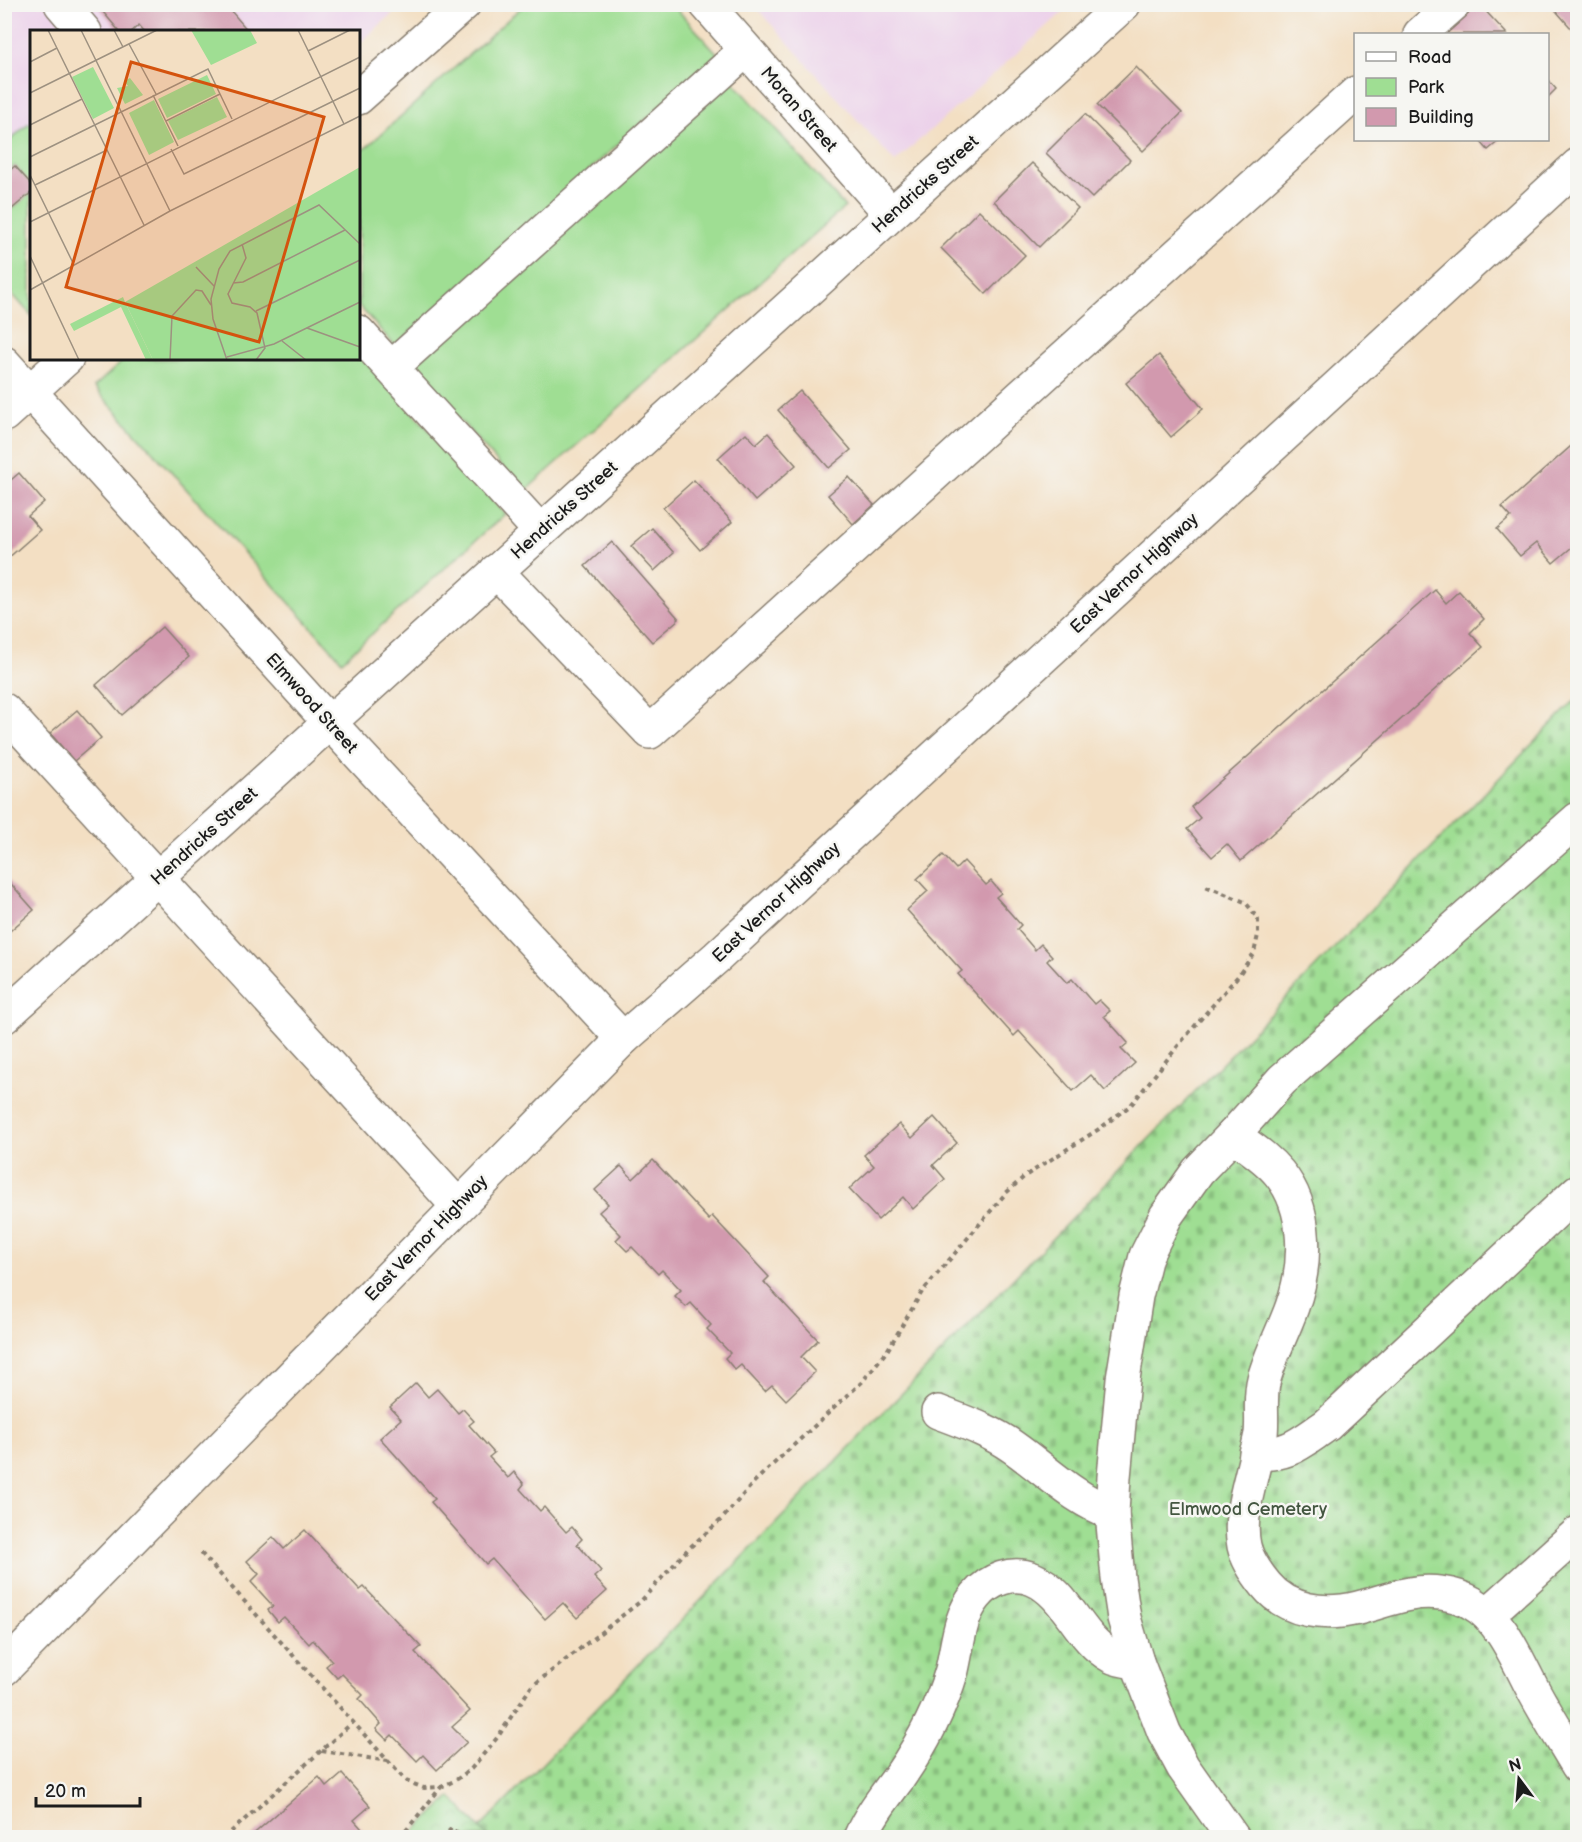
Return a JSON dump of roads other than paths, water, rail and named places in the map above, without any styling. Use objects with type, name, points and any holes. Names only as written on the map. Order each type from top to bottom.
[{"type":"street","points":[[61,4],[83,30]]},
{"type":"street","points":[[360,96],[464,4]]},
{"type":"street","name":"Moran Street","points":[[706,4],[891,214]]},
{"type":"street","name":"Hendricks Street","points":[[4,1017],[1124,4]]},
{"type":"street","points":[[1421,33],[1454,4]]},
{"type":"street","points":[[391,368],[746,50]]},
{"type":"street","points":[[496,571],[650,732],[1354,95]]},
{"type":"street","name":"East Vernor Highway","points":[[7,1662],[623,1039],[717,957],[1578,165]]},
{"type":"street","points":[[360,334],[540,531]]},
{"type":"street","points":[[4,415],[65,360]]},
{"type":"street","name":"Elmwood Street","points":[[4,363],[329,722],[623,1039]]},
{"type":"street","points":[[6,715],[458,1206]]},
{"type":"street","points":[[1233,1838],[1183,1767],[1164,1732],[1137,1662],[1124,1618],[1118,1578],[1112,1513],[1123,1379],[1136,1296],[1146,1256],[1181,1192],[1282,1080],[1578,819]]},
{"type":"street","points":[[1233,1135],[1264,1158],[1279,1173],[1295,1202],[1301,1220],[1303,1237],[1292,1306],[1272,1353],[1263,1382],[1261,1433],[1244,1510],[1244,1546],[1259,1576],[1281,1600],[1293,1606],[1331,1612],[1356,1609],[1412,1593],[1459,1596],[1475,1604],[1500,1628],[1537,1698],[1578,1766]]},
{"type":"street","points":[[1256,1453],[1274,1454],[1294,1448],[1327,1425],[1578,1191]]},
{"type":"street","points":[[938,1412],[978,1427],[1012,1446],[1071,1492],[1092,1505],[1112,1513]]},
{"type":"street","points":[[1488,1614],[1578,1533]]},
{"type":"street","points":[[860,1838],[871,1816],[926,1734],[941,1701],[968,1609],[976,1596],[989,1584],[1005,1577],[1019,1576],[1034,1580],[1060,1600],[1090,1640],[1112,1656],[1137,1662]]},
{"type":"park label","name":"Elmwood Cemetery","points":[[1248,1509]]}]
